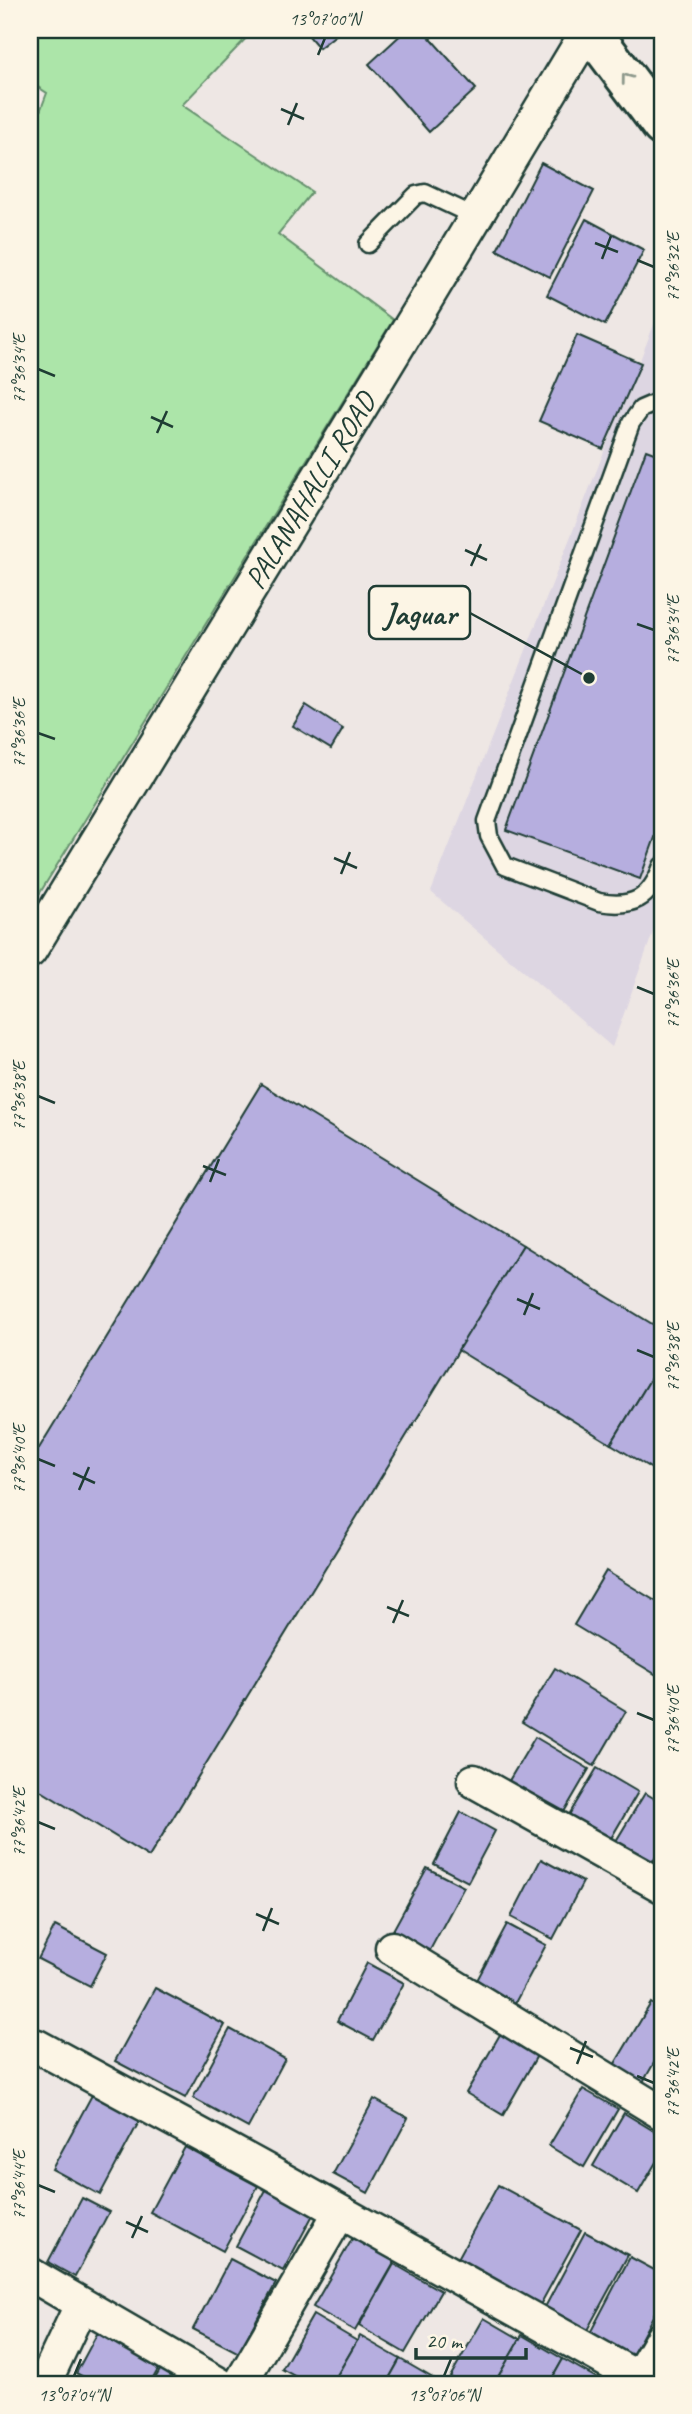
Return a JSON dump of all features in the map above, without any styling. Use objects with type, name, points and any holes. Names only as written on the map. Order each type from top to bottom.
[{"type":"main road","points":[[589,30],[662,127]]},
{"type":"street","name":"PALANAHALLI ROAD","points":[[30,951],[589,30]]},
{"type":"street","points":[[474,1781],[662,1886]]},
{"type":"street","points":[[392,1948],[662,2113]]},
{"type":"street","points":[[37,2046],[340,2212],[637,2381],[662,2338]]},
{"type":"street","points":[[240,2384],[340,2212]]},
{"type":"street","points":[[30,2274],[219,2384]]},
{"type":"street","points":[[44,2384],[81,2305]]},
{"type":"lane","points":[[368,244],[416,195],[425,193],[476,217]]},
{"type":"lane","points":[[662,400],[641,409],[631,423],[487,821],[489,836],[505,866],[598,902],[614,905],[644,897],[653,888],[662,866]]},
{"type":"shaded area","points":[[662,304],[662,907],[612,1047],[431,892]]},
{"type":"green space","points":[[30,30],[254,30],[182,105],[312,192],[278,234],[393,320],[30,909],[30,138],[47,93],[30,82]]},
{"type":"building","points":[[304,30],[342,30],[319,48]]},
{"type":"building","points":[[406,30],[423,30],[476,89],[429,132],[369,64]]},
{"type":"building","points":[[541,163],[594,191],[550,277],[497,250]]},
{"type":"building","points":[[586,219],[644,250],[605,325],[547,295]]},
{"type":"building","points":[[577,335],[641,363],[603,449],[539,421]]},
{"type":"building","points":[[646,450],[662,456],[662,818],[640,879],[506,830]]},
{"type":"building","points":[[306,705],[343,729],[331,749],[293,726]]},
{"type":"building","points":[[261,1084],[523,1245],[149,1857],[30,1784],[30,1463]]},
{"type":"building","points":[[523,1245],[662,1330],[662,1360],[611,1444],[458,1350]]},
{"type":"building","points":[[662,1360],[662,1475],[611,1444]]},
{"type":"building","points":[[606,1571],[662,1605],[660,1677],[574,1625]]},
{"type":"building","points":[[555,1668],[626,1711],[594,1766],[522,1722]]},
{"type":"building","points":[[535,1737],[589,1769],[561,1817],[507,1784]]},
{"type":"building","points":[[597,1768],[638,1792],[607,1845],[566,1820]]},
{"type":"building","points":[[645,1793],[662,1803],[662,1846],[650,1867],[613,1846]]},
{"type":"building","points":[[461,1812],[495,1831],[468,1882],[434,1864]]},
{"type":"building","points":[[541,1859],[583,1882],[553,1939],[511,1917]]},
{"type":"building","points":[[427,1868],[464,1887],[429,1952],[392,1932]]},
{"type":"building","points":[[507,1924],[546,1945],[515,2003],[476,1982]]},
{"type":"building","points":[[55,1926],[107,1953],[90,1986],[38,1959]]},
{"type":"building","points":[[367,1963],[404,1983],[373,2040],[337,2021]]},
{"type":"building","points":[[155,1988],[225,2025],[185,2098],[115,2061]]},
{"type":"building","points":[[651,2003],[662,2010],[662,2049],[642,2084],[613,2067]]},
{"type":"building","points":[[230,2029],[285,2059],[248,2128],[193,2098]]},
{"type":"building","points":[[502,2031],[539,2052],[503,2115],[466,2093]]},
{"type":"building","points":[[583,2089],[618,2109],[584,2167],[549,2146]]},
{"type":"building","points":[[92,2095],[140,2120],[100,2195],[52,2169]]},
{"type":"building","points":[[374,2099],[408,2118],[368,2193],[333,2174]]},
{"type":"building","points":[[624,2113],[662,2136],[662,2152],[638,2193],[593,2166]]},
{"type":"building","points":[[185,2147],[258,2186],[223,2251],[150,2212]]},
{"type":"building","points":[[498,2185],[581,2230],[539,2307],[456,2262]]},
{"type":"building","points":[[268,2186],[315,2211],[283,2271],[236,2246]]},
{"type":"building","points":[[82,2198],[109,2212],[75,2277],[48,2262]]},
{"type":"building","points":[[585,2232],[628,2255],[586,2332],[544,2309]]},
{"type":"building","points":[[355,2234],[397,2258],[355,2331],[313,2307]]},
{"type":"building","points":[[630,2257],[662,2274],[662,2299],[632,2356],[590,2333]]},
{"type":"building","points":[[230,2259],[276,2283],[239,2353],[193,2329]]},
{"type":"building","points":[[394,2264],[441,2291],[405,2353],[359,2326]]},
{"type":"building","points":[[313,2315],[357,2341],[332,2384],[309,2384],[282,2369]]},
{"type":"building","points":[[484,2318],[520,2339],[494,2384],[463,2384],[450,2377]]},
{"type":"building","points":[[98,2332],[160,2366],[150,2384],[97,2384],[76,2373]]},
{"type":"building","points":[[522,2335],[563,2359],[549,2384],[494,2384]]},
{"type":"building","points":[[360,2336],[400,2359],[386,2384],[332,2384]]},
{"type":"building","points":[[400,2359],[443,2384],[386,2384]]},
{"type":"building","points":[[563,2359],[607,2384],[549,2384]]},
{"type":"building","points":[[164,2363],[204,2384],[152,2384]]},
{"type":"place","name":"Jaguar","points":[[589,678]]}]
